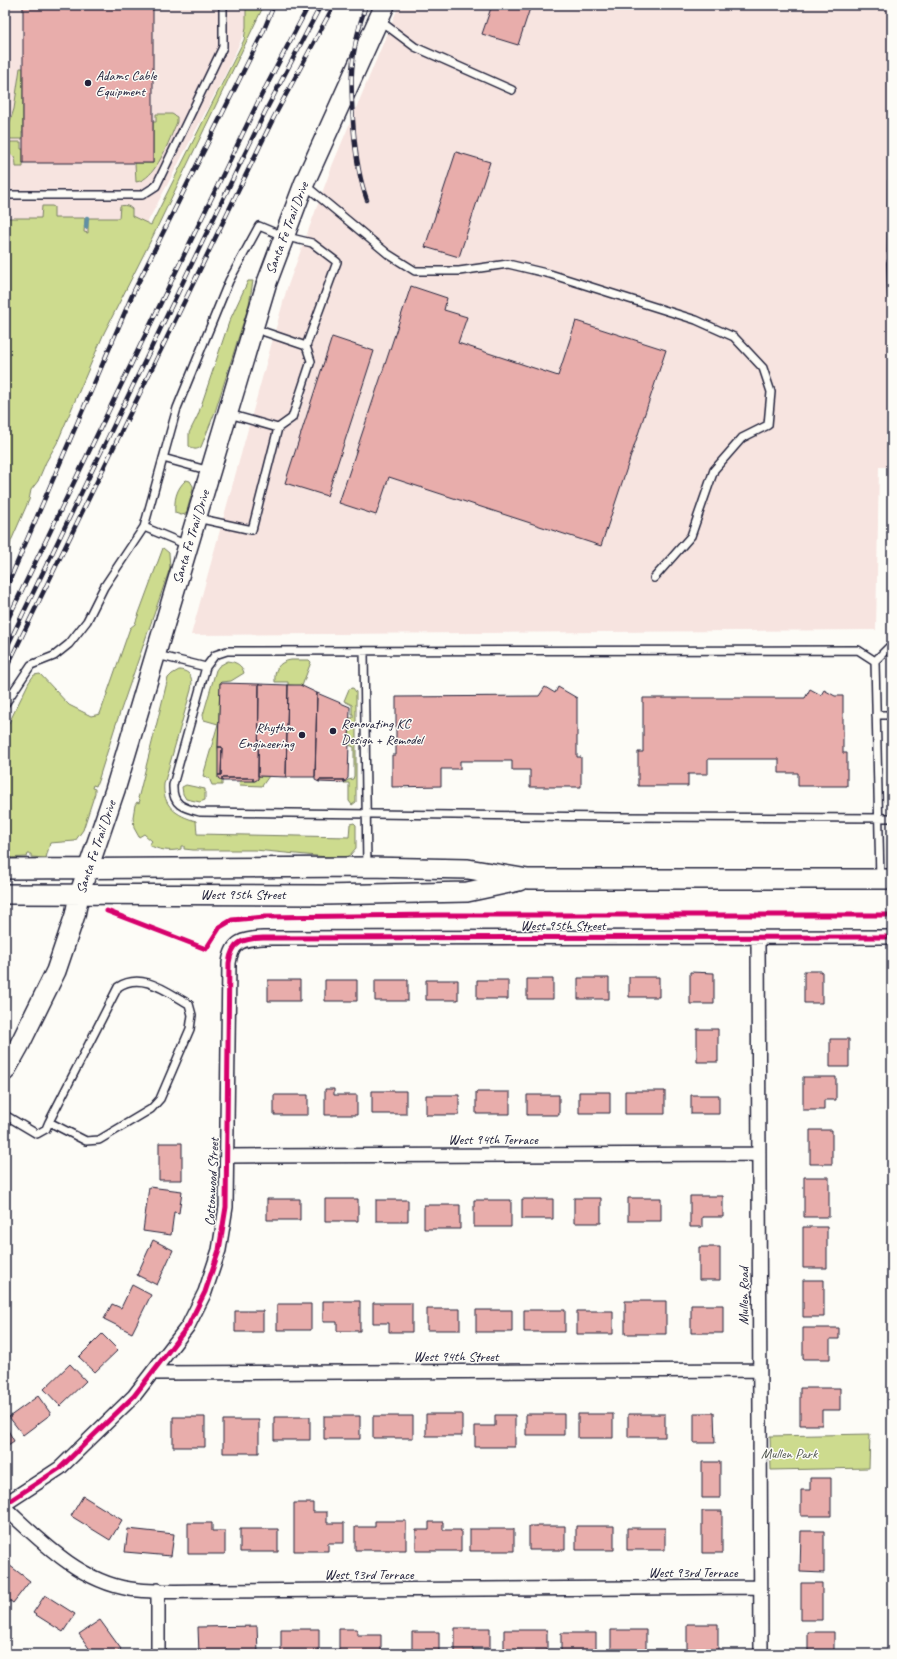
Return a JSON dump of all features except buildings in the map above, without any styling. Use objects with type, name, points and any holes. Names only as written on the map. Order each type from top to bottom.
[{"type":"main road","name":"Santa Fe Trail Drive","points":[[5,1071],[56,971],[75,915],[79,895],[115,790],[189,546],[252,328],[283,236],[304,184],[382,13]]},
{"type":"main road","name":"West 95th Street","points":[[5,868],[88,869],[367,867],[468,869],[528,879],[886,879]]},
{"type":"main road","name":"West 95th Street","points":[[5,894],[323,895],[467,892],[528,879]]},
{"type":"street","name":"West 95th Street","points":[[235,945],[246,939],[263,938],[892,937]]},
{"type":"street","name":"Mullen Road","points":[[758,938],[761,1654]]},
{"type":"street","name":"Cottonwood Street","points":[[5,1504],[60,1468],[134,1396],[188,1326],[205,1292],[219,1250],[226,1208],[229,963],[231,951],[235,945]]},
{"type":"street","name":"West 94th Terrace","points":[[227,1156],[759,1154]]},
{"type":"street","name":"West 94th Street","points":[[152,1373],[759,1370]]},
{"type":"street","name":"West 93rd Terrace","points":[[5,1508],[56,1554],[77,1569],[106,1582],[129,1589],[213,1592],[760,1587]]},
{"type":"street","points":[[158,1590],[158,1654]]},
{"type":"lane","points":[[5,195],[142,195],[156,186],[223,47],[223,5]]},
{"type":"lane","points":[[382,13],[415,46],[512,90]]},
{"type":"lane","points":[[304,184],[388,254],[415,271],[459,271],[508,264],[550,274],[696,320],[734,337],[762,368],[770,392],[768,425],[742,438],[714,470],[691,536],[654,578]]},
{"type":"lane","points":[[5,704],[31,665],[54,656],[69,644],[87,621],[104,587],[144,527],[177,408],[229,281],[259,226],[283,236],[312,243],[337,262],[306,346],[311,361],[292,418],[278,428],[252,530],[197,518]]},
{"type":"lane","points":[[891,263],[892,296]]},
{"type":"lane","points":[[252,328],[306,346]]},
{"type":"lane","points":[[227,413],[278,428]]},
{"type":"lane","points":[[163,458],[210,471]]},
{"type":"lane","points":[[144,527],[189,546]]},
{"type":"lane","points":[[886,879],[878,818],[875,661],[892,644]]},
{"type":"lane","points":[[875,661],[858,650],[364,652],[227,651],[215,655],[206,667],[173,785],[173,794],[176,801],[186,808],[200,812],[610,817],[892,818]]},
{"type":"lane","points":[[364,652],[367,867]]},
{"type":"lane","points":[[155,654],[206,667]]},
{"type":"lane","points":[[876,715],[892,715]]},
{"type":"lane","points":[[5,1115],[37,1134],[46,1128],[49,1122],[118,987],[126,982],[140,981],[152,984],[189,1004],[192,1015],[190,1029],[160,1099],[151,1108],[99,1140],[86,1141],[49,1122]]},
{"type":"shaded area","points":[[5,5],[257,5],[226,73],[103,307],[5,524]]},
{"type":"shaded area","points":[[399,5],[892,5],[892,467],[879,467],[876,630],[191,635],[287,288],[332,166]]},
{"type":"green space","points":[[246,5],[264,5],[153,236],[104,333],[57,443],[46,462],[38,481],[31,490],[29,500],[11,541],[9,554],[5,561],[5,218],[41,218],[42,206],[52,206],[54,207],[54,218],[85,218],[84,232],[88,233],[88,218],[119,218],[120,206],[124,205],[132,209],[132,216],[151,225],[244,40],[246,27]]},
{"type":"green space","points":[[20,68],[23,68],[22,139],[6,139],[5,137],[14,109]]},
{"type":"green space","points":[[156,114],[172,114],[177,117],[177,122],[156,167],[143,180],[136,182],[135,163],[153,163],[153,122],[156,122]]},
{"type":"green space","points":[[5,142],[21,142],[21,149],[23,149],[23,167],[16,167],[14,157],[5,151]]},
{"type":"green space","points":[[248,281],[253,281],[249,304],[215,412],[201,447],[194,449],[189,446],[189,433],[198,415],[229,322]]},
{"type":"green space","points":[[186,480],[190,481],[193,489],[186,514],[181,515],[175,513],[175,499],[180,487]]},
{"type":"green space","points":[[163,548],[169,553],[170,568],[99,778],[96,786],[93,785],[92,788],[95,789],[95,793],[83,830],[75,841],[50,843],[46,858],[31,857],[31,854],[28,854],[27,857],[5,858],[5,731],[29,682],[34,675],[40,674],[69,705],[91,716],[100,714],[130,628],[135,624]]},
{"type":"green space","points":[[291,660],[309,660],[311,662],[302,686],[288,685],[288,682],[275,682],[275,674],[278,667]]},
{"type":"green space","points":[[228,661],[238,664],[244,673],[231,681],[220,683],[218,747],[221,775],[218,776],[222,781],[222,785],[212,785],[209,778],[203,776],[218,724],[204,720],[203,715],[216,670],[219,666]]},
{"type":"green space","points":[[179,670],[189,674],[192,683],[164,784],[165,798],[172,809],[189,819],[196,821],[197,834],[349,837],[350,824],[354,823],[356,825],[356,848],[350,855],[345,857],[327,857],[255,850],[193,850],[184,849],[184,846],[181,846],[181,849],[169,850],[160,849],[149,845],[152,841],[144,834],[139,837],[134,828],[133,817],[135,805],[137,802],[139,803],[140,800],[138,798],[168,678]]},
{"type":"green space","points":[[353,688],[356,692],[356,802],[352,805],[349,801],[349,783],[344,783],[353,779],[354,776],[354,747],[349,745],[349,718],[353,718],[353,714],[352,705],[344,701],[349,689]]},
{"type":"green space","points":[[258,776],[269,776],[262,786],[239,785],[240,778],[254,781],[258,779]]},
{"type":"green space","points":[[186,785],[205,789],[205,800],[200,802],[186,799],[183,794],[182,787]]},
{"type":"green space","name":"Mullen Park","points":[[870,1434],[869,1468],[771,1470],[770,1436]]},
{"type":"waterway","points":[[86,227],[87,218]]},
{"type":"railway","points":[[5,591],[134,291],[263,32],[274,5]]},
{"type":"railway","points":[[5,625],[259,100],[309,5]]},
{"type":"railway","points":[[5,651],[265,112],[321,5]]},
{"type":"railway","points":[[5,671],[274,117],[334,5]]},
{"type":"railway","points":[[366,5],[356,39],[352,69],[352,100],[356,151],[360,176],[367,200]]},
{"type":"cycle path","points":[[107,911],[206,949],[220,927],[232,920],[264,917],[436,915],[892,915]]},
{"type":"cycle path","points":[[5,1504],[60,1468],[134,1396],[188,1326],[205,1292],[219,1250],[226,1207],[229,963],[233,950],[240,943],[250,939],[263,938],[892,937]]},
{"type":"place","name":"Adams Cable Equipment","points":[[88,83]]},
{"type":"place","name":"Renovating KC Design + Remodel","points":[[333,731]]},
{"type":"place","name":"Rhythm Engineering","points":[[302,735]]}]
